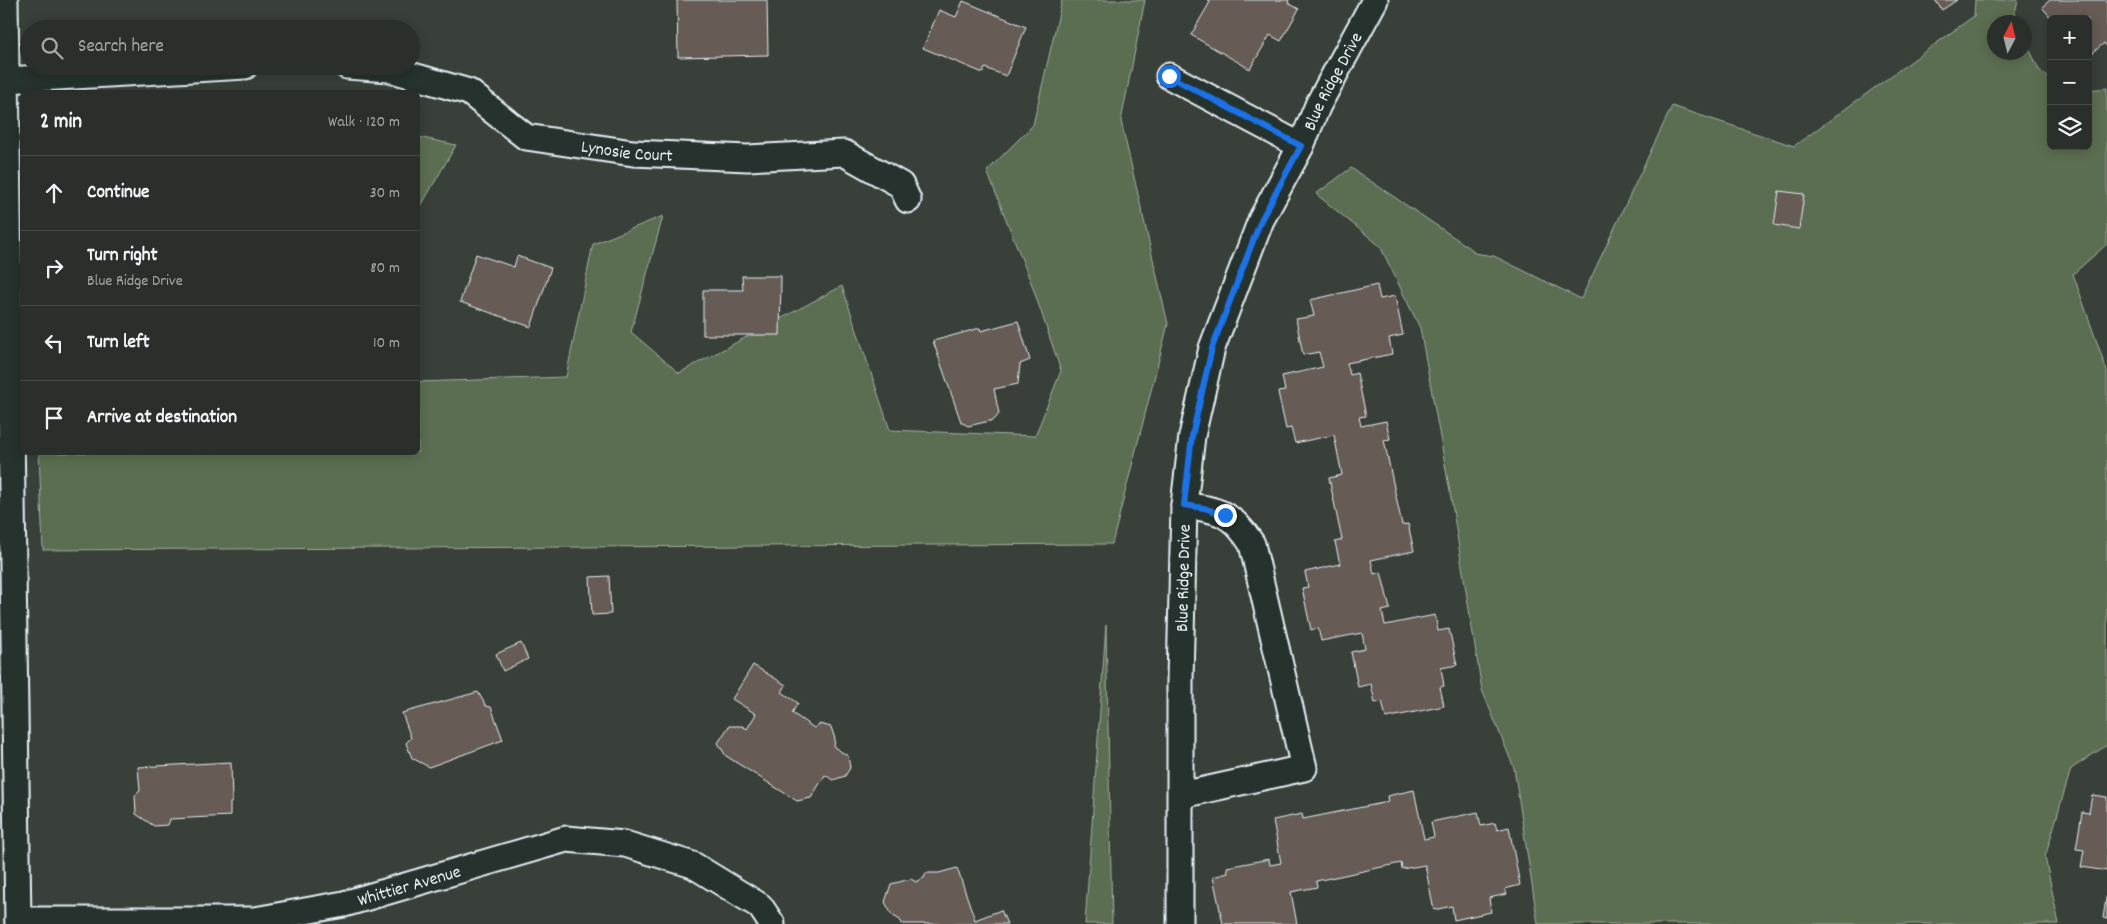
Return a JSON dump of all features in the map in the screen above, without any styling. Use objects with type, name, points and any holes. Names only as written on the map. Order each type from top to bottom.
[{"type":"street","points":[[5,0],[18,922]]},
{"type":"street","name":"Blue Ridge Drive","points":[[1180,924],[1182,796],[1180,681],[1184,505],[1192,436],[1212,348],[1261,220],[1301,146],[1318,105],[1375,0]]},
{"type":"street","points":[[6,80],[92,75]]},
{"type":"street","name":"Lynosie Court","points":[[410,75],[469,92],[526,137],[642,153],[748,158],[844,153],[901,185],[908,200]]},
{"type":"street","points":[[1169,76],[1301,146]]},
{"type":"street","points":[[1182,796],[1304,768],[1252,544],[1239,525],[1225,515],[1204,508],[1184,505]]},
{"type":"street","name":"Whittier Avenue","points":[[18,922],[256,920],[344,904],[566,839],[625,844],[693,865],[760,906],[772,924]]},
{"type":"green space","points":[[1062,0],[1145,0],[1121,121],[1168,324],[1112,544],[43,550],[39,455],[420,455],[420,382],[566,377],[593,244],[663,216],[631,332],[679,373],[842,286],[890,430],[1035,436],[1061,371],[1032,285],[987,171],[1033,125]]},
{"type":"green space","points":[[1975,0],[2018,0],[2014,15],[1987,15],[1987,60],[2032,60],[2032,54],[2039,70],[2047,76],[2047,150],[2092,150],[2092,90],[2107,88],[2107,244],[2073,274],[2107,371],[2107,745],[2071,769],[2045,857],[2059,924],[1538,924],[1514,768],[1482,690],[1450,492],[1420,328],[1380,246],[1316,194],[1351,168],[1473,250],[1474,253],[1494,256],[1581,299],[1672,106],[1794,146],[1974,16]]},
{"type":"green space","points":[[420,137],[456,145],[420,208]]},
{"type":"green space","points":[[1106,625],[1112,924],[1085,924]]},
{"type":"building","points":[[677,0],[767,0],[768,55],[678,57]]},
{"type":"building","points":[[1207,0],[1289,0],[1288,3],[1299,9],[1281,41],[1270,35],[1250,69],[1191,35],[1210,2]]},
{"type":"building","points":[[1935,0],[1957,0],[1942,10]]},
{"type":"building","points":[[2050,0],[2107,0],[2107,47],[2104,43],[2092,54],[2092,15],[2049,15],[2042,7]]},
{"type":"building","points":[[963,1],[1026,27],[1006,76],[985,68],[983,73],[923,48],[939,10],[956,17]]},
{"type":"building","points":[[1779,191],[1804,194],[1799,229],[1774,225]]},
{"type":"building","points":[[476,254],[514,267],[517,256],[551,268],[531,327],[460,302]]},
{"type":"building","points":[[742,276],[781,276],[780,335],[703,335],[703,290],[743,290]]},
{"type":"building","points":[[1377,285],[1380,299],[1395,296],[1403,335],[1389,338],[1392,354],[1347,363],[1350,375],[1357,373],[1366,416],[1359,417],[1361,426],[1386,421],[1390,439],[1384,440],[1402,525],[1408,524],[1414,551],[1371,560],[1374,574],[1381,572],[1390,609],[1382,611],[1385,625],[1435,615],[1438,631],[1449,629],[1457,665],[1441,668],[1444,686],[1440,687],[1444,706],[1386,718],[1382,701],[1375,703],[1371,684],[1358,687],[1351,652],[1365,649],[1362,633],[1321,641],[1318,628],[1311,630],[1302,588],[1308,587],[1305,572],[1340,564],[1335,542],[1342,540],[1329,478],[1342,475],[1334,435],[1295,443],[1291,428],[1286,429],[1278,392],[1285,391],[1282,376],[1323,367],[1319,352],[1303,355],[1296,319],[1314,316],[1310,300]]},
{"type":"building","points":[[1018,321],[1030,360],[1020,364],[1018,384],[994,389],[999,414],[994,420],[968,426],[961,422],[933,341],[980,328],[981,331]]},
{"type":"building","points":[[609,576],[611,614],[592,615],[590,577]]},
{"type":"building","points":[[521,643],[528,659],[503,671],[496,654]]},
{"type":"building","points":[[753,665],[786,685],[782,692],[798,703],[792,713],[814,728],[819,724],[831,727],[835,739],[834,747],[848,756],[850,768],[845,776],[833,780],[825,775],[811,798],[797,801],[726,756],[718,743],[729,726],[742,726],[747,729],[756,714],[732,699]]},
{"type":"building","points":[[478,692],[486,706],[491,707],[503,740],[429,767],[412,758],[406,743],[411,738],[402,713]]},
{"type":"building","points":[[231,762],[232,802],[230,803],[230,816],[170,819],[168,825],[154,826],[136,814],[135,795],[140,791],[138,767]]},
{"type":"building","points":[[1414,790],[1424,839],[1434,837],[1431,822],[1478,812],[1481,826],[1495,823],[1497,830],[1509,827],[1520,885],[1505,889],[1507,894],[1489,898],[1491,912],[1454,920],[1452,906],[1434,910],[1425,865],[1402,869],[1401,863],[1316,881],[1317,887],[1291,892],[1297,924],[1223,924],[1213,877],[1228,873],[1227,867],[1269,859],[1270,865],[1281,863],[1273,820],[1302,814],[1303,819],[1388,802],[1387,796]]},
{"type":"building","points":[[2092,795],[2107,797],[2107,871],[2081,867],[2084,850],[2076,849],[2082,812],[2089,813]]},
{"type":"building","points":[[957,868],[975,920],[1001,910],[1007,924],[902,924],[900,920],[892,915],[885,902],[891,884],[911,879],[916,882],[924,878],[926,873],[939,873]]},
{"type":"building","points":[[2107,892],[2107,919],[2103,918]]},
{"type":"route","points":[[1169,76],[1301,146],[1261,220],[1212,348],[1192,436],[1184,505],[1204,508],[1225,515]]}]
